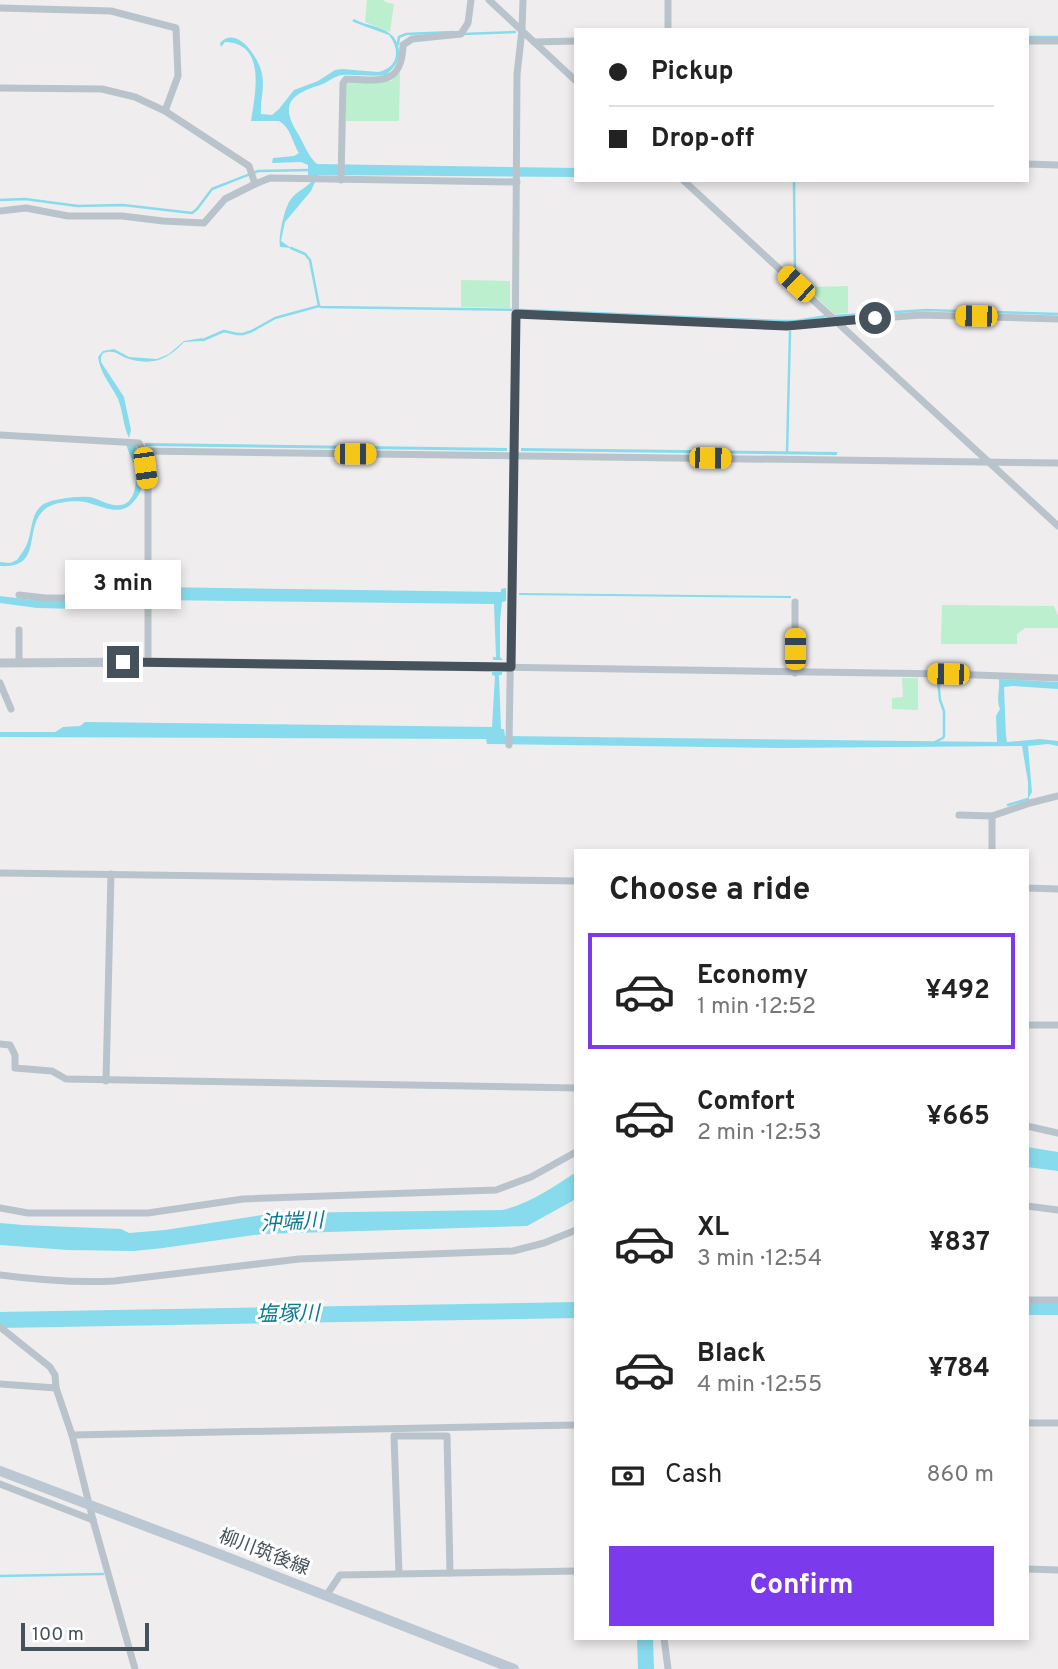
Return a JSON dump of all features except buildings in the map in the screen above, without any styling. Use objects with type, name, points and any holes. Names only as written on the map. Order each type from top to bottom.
[{"type":"main road","name":"柳川筑後線","points":[[0,1471],[514,1669]]},
{"type":"street","points":[[341,180],[342,83],[346,79],[384,80],[391,77],[403,61],[403,45],[412,39],[461,34],[468,23],[471,0]]},
{"type":"street","points":[[489,0],[574,78]]},
{"type":"street","points":[[509,745],[507,667],[514,456],[517,74],[523,0]]},
{"type":"street","points":[[668,0],[668,28]]},
{"type":"street","points":[[0,8],[111,11],[176,28],[178,76],[165,111]]},
{"type":"street","points":[[534,42],[574,41]]},
{"type":"street","points":[[1029,41],[1058,41]]},
{"type":"street","points":[[0,88],[102,89],[135,97],[165,111],[249,166],[255,184]]},
{"type":"street","points":[[1029,164],[1058,165]]},
{"type":"street","points":[[0,211],[26,208],[68,216],[122,216],[204,223],[225,199],[270,178],[517,182]]},
{"type":"street","points":[[685,182],[1058,526]]},
{"type":"street","points":[[516,314],[787,326],[921,315],[1058,318]]},
{"type":"street","points":[[0,435],[139,443],[143,451],[148,486],[148,662]]},
{"type":"street","points":[[143,451],[1058,463]]},
{"type":"street","points":[[19,595],[78,598],[121,587],[149,587]]},
{"type":"street","points":[[795,602],[795,673]]},
{"type":"street","points":[[19,630],[19,663]]},
{"type":"street","points":[[0,663],[148,662],[507,667],[1058,678]]},
{"type":"street","points":[[0,683],[11,709]]},
{"type":"street","points":[[959,814],[992,816],[1058,796]]},
{"type":"street","points":[[992,816],[992,849]]},
{"type":"street","points":[[0,873],[574,881]]},
{"type":"street","points":[[106,1081],[111,874]]},
{"type":"street","points":[[1029,888],[1058,889]]},
{"type":"street","points":[[1029,1025],[1058,1024]]},
{"type":"street","points":[[0,1044],[10,1045],[15,1055],[15,1068],[52,1071],[66,1079],[574,1088]]},
{"type":"street","points":[[1029,1126],[1058,1133]]},
{"type":"street","points":[[0,1208],[28,1213],[148,1213],[243,1199],[496,1190],[531,1177],[574,1153]]},
{"type":"street","points":[[1029,1206],[1058,1210]]},
{"type":"street","points":[[0,1275],[84,1282],[299,1259],[513,1251],[544,1243],[574,1231]]},
{"type":"street","points":[[1029,1300],[1058,1300]]},
{"type":"street","points":[[0,1327],[50,1367],[55,1375],[56,1388],[72,1435],[135,1669]]},
{"type":"street","points":[[0,1384],[56,1388]]},
{"type":"street","points":[[1029,1423],[1058,1423]]},
{"type":"street","points":[[72,1435],[574,1425]]},
{"type":"street","points":[[399,1573],[394,1436],[447,1436],[450,1573]]},
{"type":"street","points":[[0,1484],[93,1520]]},
{"type":"street","points":[[1029,1569],[1058,1570]]},
{"type":"street","points":[[326,1596],[340,1575],[574,1571]]},
{"type":"street","points":[[664,1640],[668,1669]]},
{"type":"green space","points":[[367,0],[384,0],[394,4],[390,32],[365,22]]},
{"type":"green space","points":[[400,72],[399,121],[346,121],[345,82],[391,81]]},
{"type":"green space","points":[[461,280],[510,281],[510,308],[461,307]]},
{"type":"green space","points":[[848,286],[848,313],[834,314],[806,287]]},
{"type":"green space","points":[[942,605],[1054,606],[1058,616],[1058,628],[1025,628],[1017,634],[1017,644],[941,644]]},
{"type":"green space","points":[[902,678],[918,678],[918,710],[892,709],[892,698],[903,697]]},
{"type":"water","points":[[354,19],[388,32],[397,42],[399,58],[386,75],[339,76],[304,91],[292,100],[289,113],[292,121],[308,153],[317,164],[574,168],[574,177],[318,175],[311,191],[285,222],[281,241],[291,248],[280,247],[282,223],[288,203],[312,181],[308,176],[308,165],[301,162],[272,163],[273,158],[299,153],[289,131],[279,121],[251,121],[256,84],[253,60],[247,51],[238,45],[225,42],[221,47],[220,43],[227,38],[233,38],[240,40],[252,52],[263,79],[261,114],[272,115],[294,90],[318,81],[335,70],[378,72],[390,67],[396,58],[396,52],[389,35],[352,21]]},
{"type":"water","points":[[202,338],[203,341],[184,342],[172,353],[160,360],[146,362],[129,359],[117,353],[103,353],[101,362],[124,397],[131,430],[129,438],[118,399],[103,374],[98,357],[103,351],[114,349],[129,357],[157,359],[169,354],[184,341]]},
{"type":"water","points":[[145,443],[507,448],[507,451],[145,446]]},
{"type":"water","points":[[126,444],[136,444],[141,477],[140,493],[129,506],[117,510],[75,501],[52,505],[38,518],[28,555],[14,565],[0,566],[0,562],[10,563],[17,560],[27,544],[35,514],[41,506],[78,497],[89,497],[116,505],[130,500],[135,489],[136,475]]},
{"type":"water","points":[[521,448],[837,452],[837,455],[521,451]]},
{"type":"water","points":[[156,587],[501,592],[501,589],[506,588],[506,601],[502,602],[500,621],[500,657],[503,660],[493,660],[493,657],[496,657],[494,604],[156,600]]},
{"type":"water","points":[[144,592],[144,600],[108,602],[81,609],[37,608],[0,603],[0,596],[78,601]]},
{"type":"water","points":[[519,595],[791,596],[791,598]]},
{"type":"water","points":[[492,672],[502,672],[502,675],[499,675],[501,729],[504,729],[505,736],[997,742],[999,679],[1058,682],[1058,689],[1004,687],[1007,742],[1040,739],[1058,741],[1058,746],[1028,746],[1032,792],[1028,799],[1022,746],[780,748],[487,744],[486,739],[0,737],[0,732],[55,732],[63,727],[80,726],[85,722],[492,727],[495,676]]},
{"type":"water","points":[[1029,1147],[1058,1152],[1058,1171],[1029,1167]]},
{"type":"water","name":"沖端川","points":[[574,1173],[574,1200],[527,1226],[262,1234],[134,1251],[0,1245],[0,1223],[121,1229],[129,1233],[275,1213],[502,1210],[550,1189]]},
{"type":"water","points":[[637,1640],[653,1640],[654,1669],[638,1669]]},
{"type":"waterway","points":[[398,44],[399,37],[406,34],[453,32]]},
{"type":"waterway","points":[[463,34],[515,32]]},
{"type":"waterway","points":[[1029,37],[1058,37]]},
{"type":"waterway","points":[[0,200],[25,199],[78,206],[123,205],[192,213],[212,189],[258,171],[310,170]]},
{"type":"waterway","points":[[794,182],[795,276]]},
{"type":"waterway","points":[[291,248],[305,254],[310,260],[319,306]]},
{"type":"waterway","points":[[203,340],[224,331],[243,334],[275,318],[319,306],[523,310],[781,321],[827,316]]},
{"type":"waterway","points":[[834,316],[926,310],[1058,314]]},
{"type":"waterway","points":[[787,452],[790,332]]},
{"type":"waterway","points":[[935,742],[944,736],[944,711],[938,679]]},
{"type":"waterway","points":[[1008,805],[1028,799]]},
{"type":"waterway","name":"塩塚川","points":[[1029,1307],[1058,1307]]},
{"type":"waterway","name":"塩塚川","points":[[0,1320],[574,1310]]},
{"type":"waterway","points":[[0,1576],[103,1574]]},
{"type":"route","points":[[123,662],[511,667],[516,314],[787,326],[875,318]]}]
